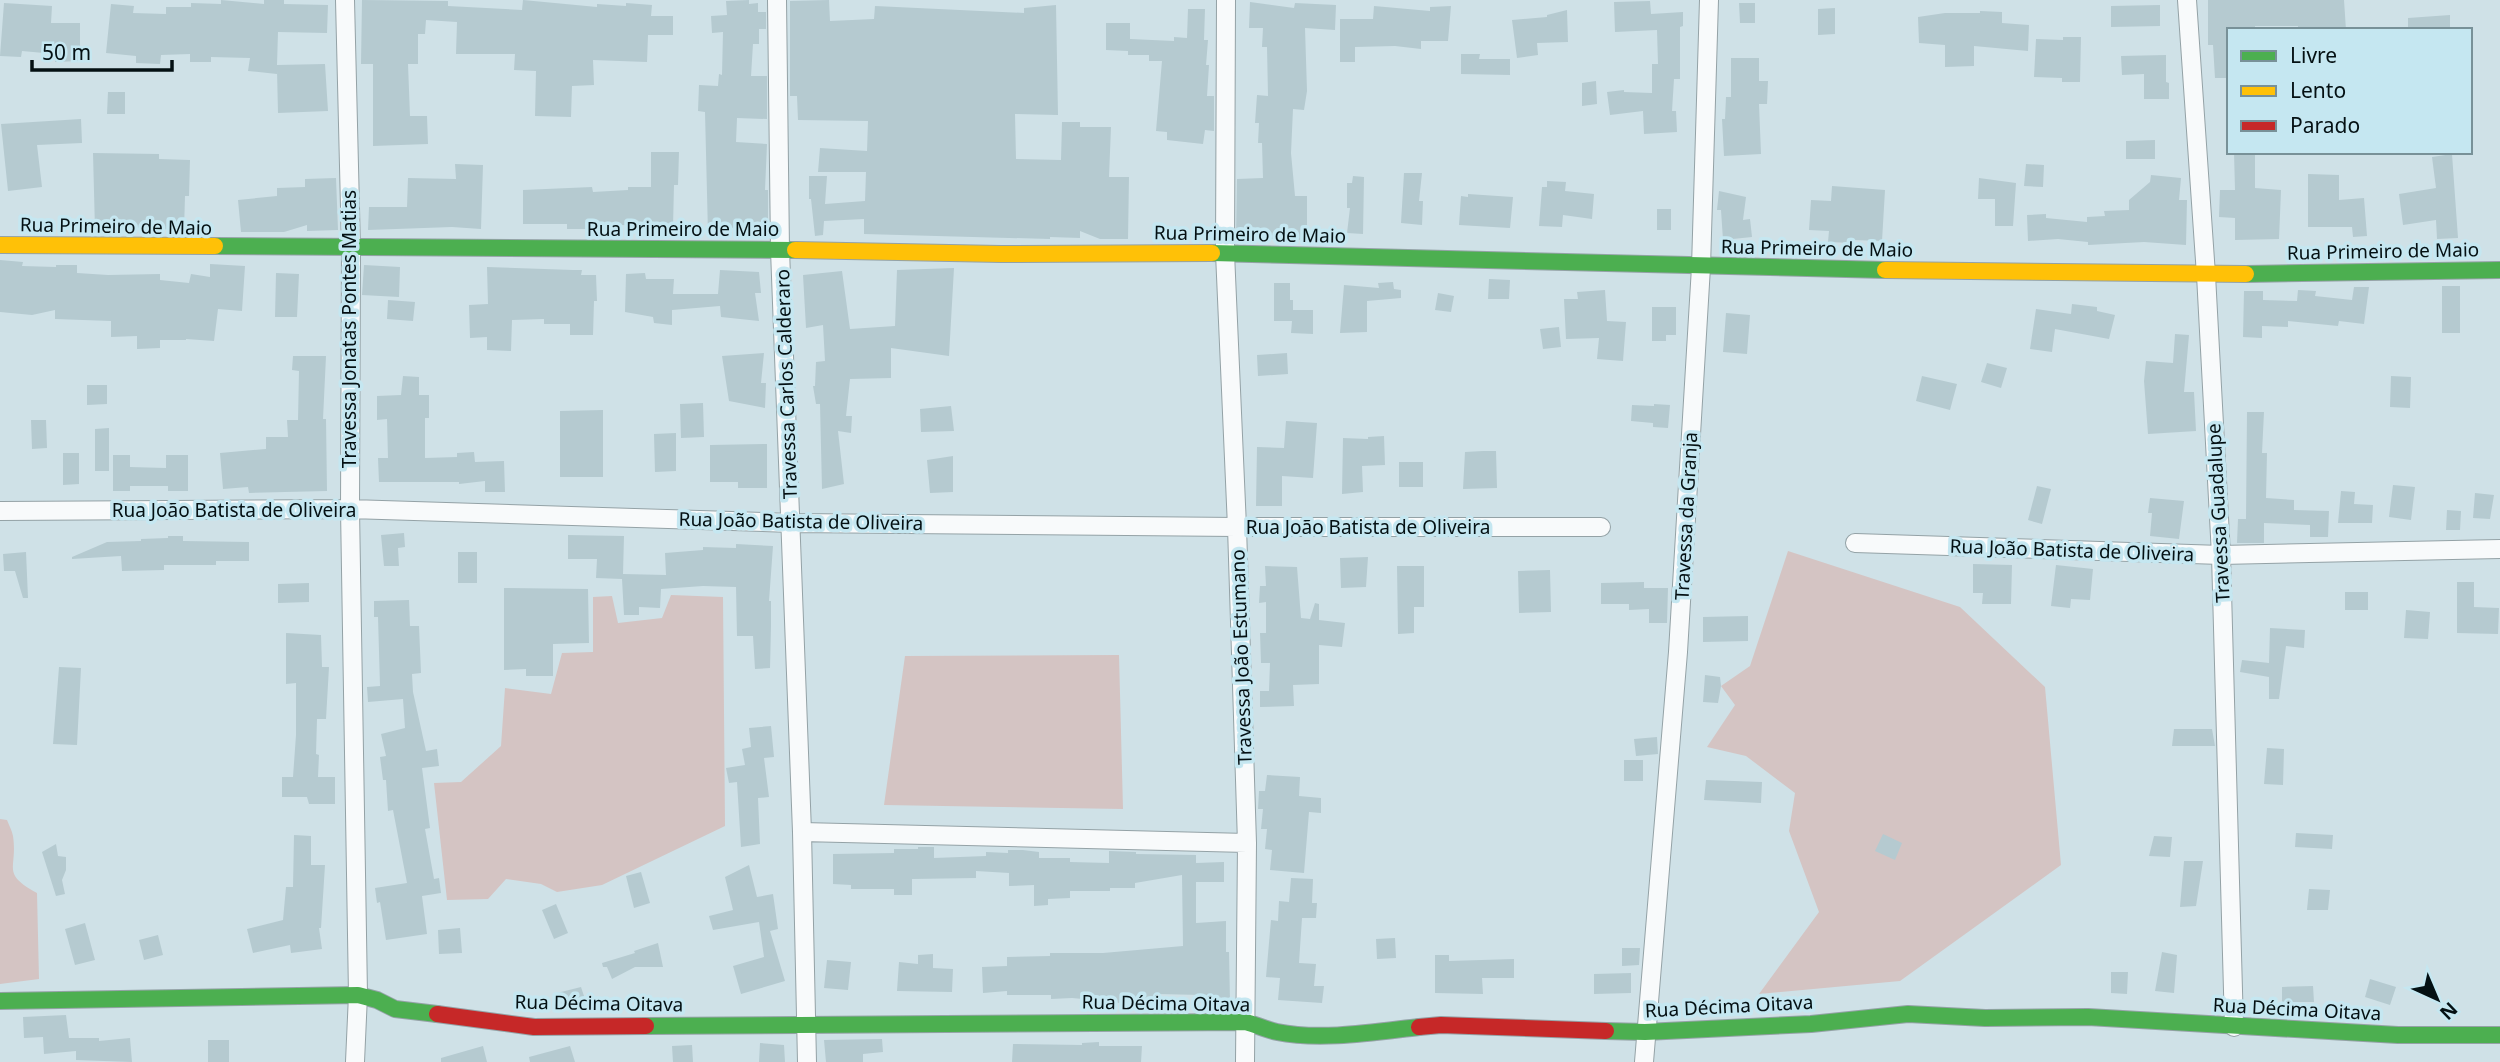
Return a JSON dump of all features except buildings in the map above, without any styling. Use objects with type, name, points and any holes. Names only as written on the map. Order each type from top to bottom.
[{"type":"street","name":"Travessa Jonatas Pontes Matias","points":[[345,0],[351,249],[350,509],[358,995],[355,1062]]},
{"type":"street","name":"Travessa Carlos Calderaro","points":[[777,0],[780,250],[792,523],[807,1062]]},
{"type":"street","name":"Travessa João Estumano","points":[[1226,0],[1225,253],[1247,843],[1245,1062]]},
{"type":"street","name":"Travessa da Granja","points":[[1644,1062],[1678,652],[1701,267],[1709,0]]},
{"type":"street","name":"Travessa Guadalupe","points":[[2188,0],[2221,555],[2234,1027]]},
{"type":"street","name":"Rua Primeiro de Maio","points":[[0,246],[780,250],[1001,254],[1225,253],[1701,267],[2206,275],[2500,270]]},
{"type":"street","name":"Rua João Batista de Oliveira","points":[[0,511],[350,509],[792,523],[1601,527]]},
{"type":"street","name":"Rua João Batista de Oliveira","points":[[1855,543],[2221,555],[2500,549]]},
{"type":"street","points":[[802,832],[1247,843]]},
{"type":"street","name":"Rua Décima Oitava","points":[[0,1001],[358,995],[395,1009],[534,1027],[1246,1022],[1278,1032],[1305,1034],[1352,1034],[1441,1025],[1646,1032],[1811,1024],[1908,1014],[1985,1018],[2088,1017],[2398,1035],[2500,1035]]},
{"type":"shaded area","points":[[1788,551],[1960,607],[2045,687],[2061,865],[1900,981],[1759,994],[1819,912],[1789,831],[1795,793],[1746,756],[1707,747],[1735,705],[1721,686],[1750,666]]},
{"type":"shaded area","points":[[671,595],[723,597],[725,826],[602,885],[557,892],[541,884],[506,879],[488,899],[447,900],[434,783],[461,782],[501,746],[505,688],[551,694],[562,653],[593,652],[593,597],[612,596],[618,623],[662,618]]},
{"type":"shaded area","points":[[1119,655],[1123,809],[884,805],[905,656]]},
{"type":"shaded area","points":[[0,819],[7,820],[13,834],[14,875],[37,893],[39,979],[0,984]]},
{"type":"traffic: fast","points":[[215,246],[795,250]]},
{"type":"traffic: fast","points":[[1212,253],[1885,270]]},
{"type":"traffic: fast","points":[[2246,274],[2500,270]]},
{"type":"traffic: fast","points":[[0,1001],[358,995],[395,1009],[437,1014]]},
{"type":"traffic: fast","points":[[1606,1031],[1645,1032],[1811,1024],[1908,1014],[1985,1018],[2088,1017],[2398,1035],[2500,1035]]},
{"type":"traffic: fast","points":[[646,1026],[1246,1022],[1277,1032],[1312,1036],[1419,1027]]},
{"type":"traffic: slow","points":[[0,245],[215,246]]},
{"type":"traffic: slow","points":[[795,250],[1001,254],[1212,253]]},
{"type":"traffic: slow","points":[[1885,270],[2246,274]]},
{"type":"traffic: jam","points":[[437,1014],[534,1027],[646,1026]]},
{"type":"traffic: jam","points":[[1419,1027],[1441,1025],[1606,1031]]}]
